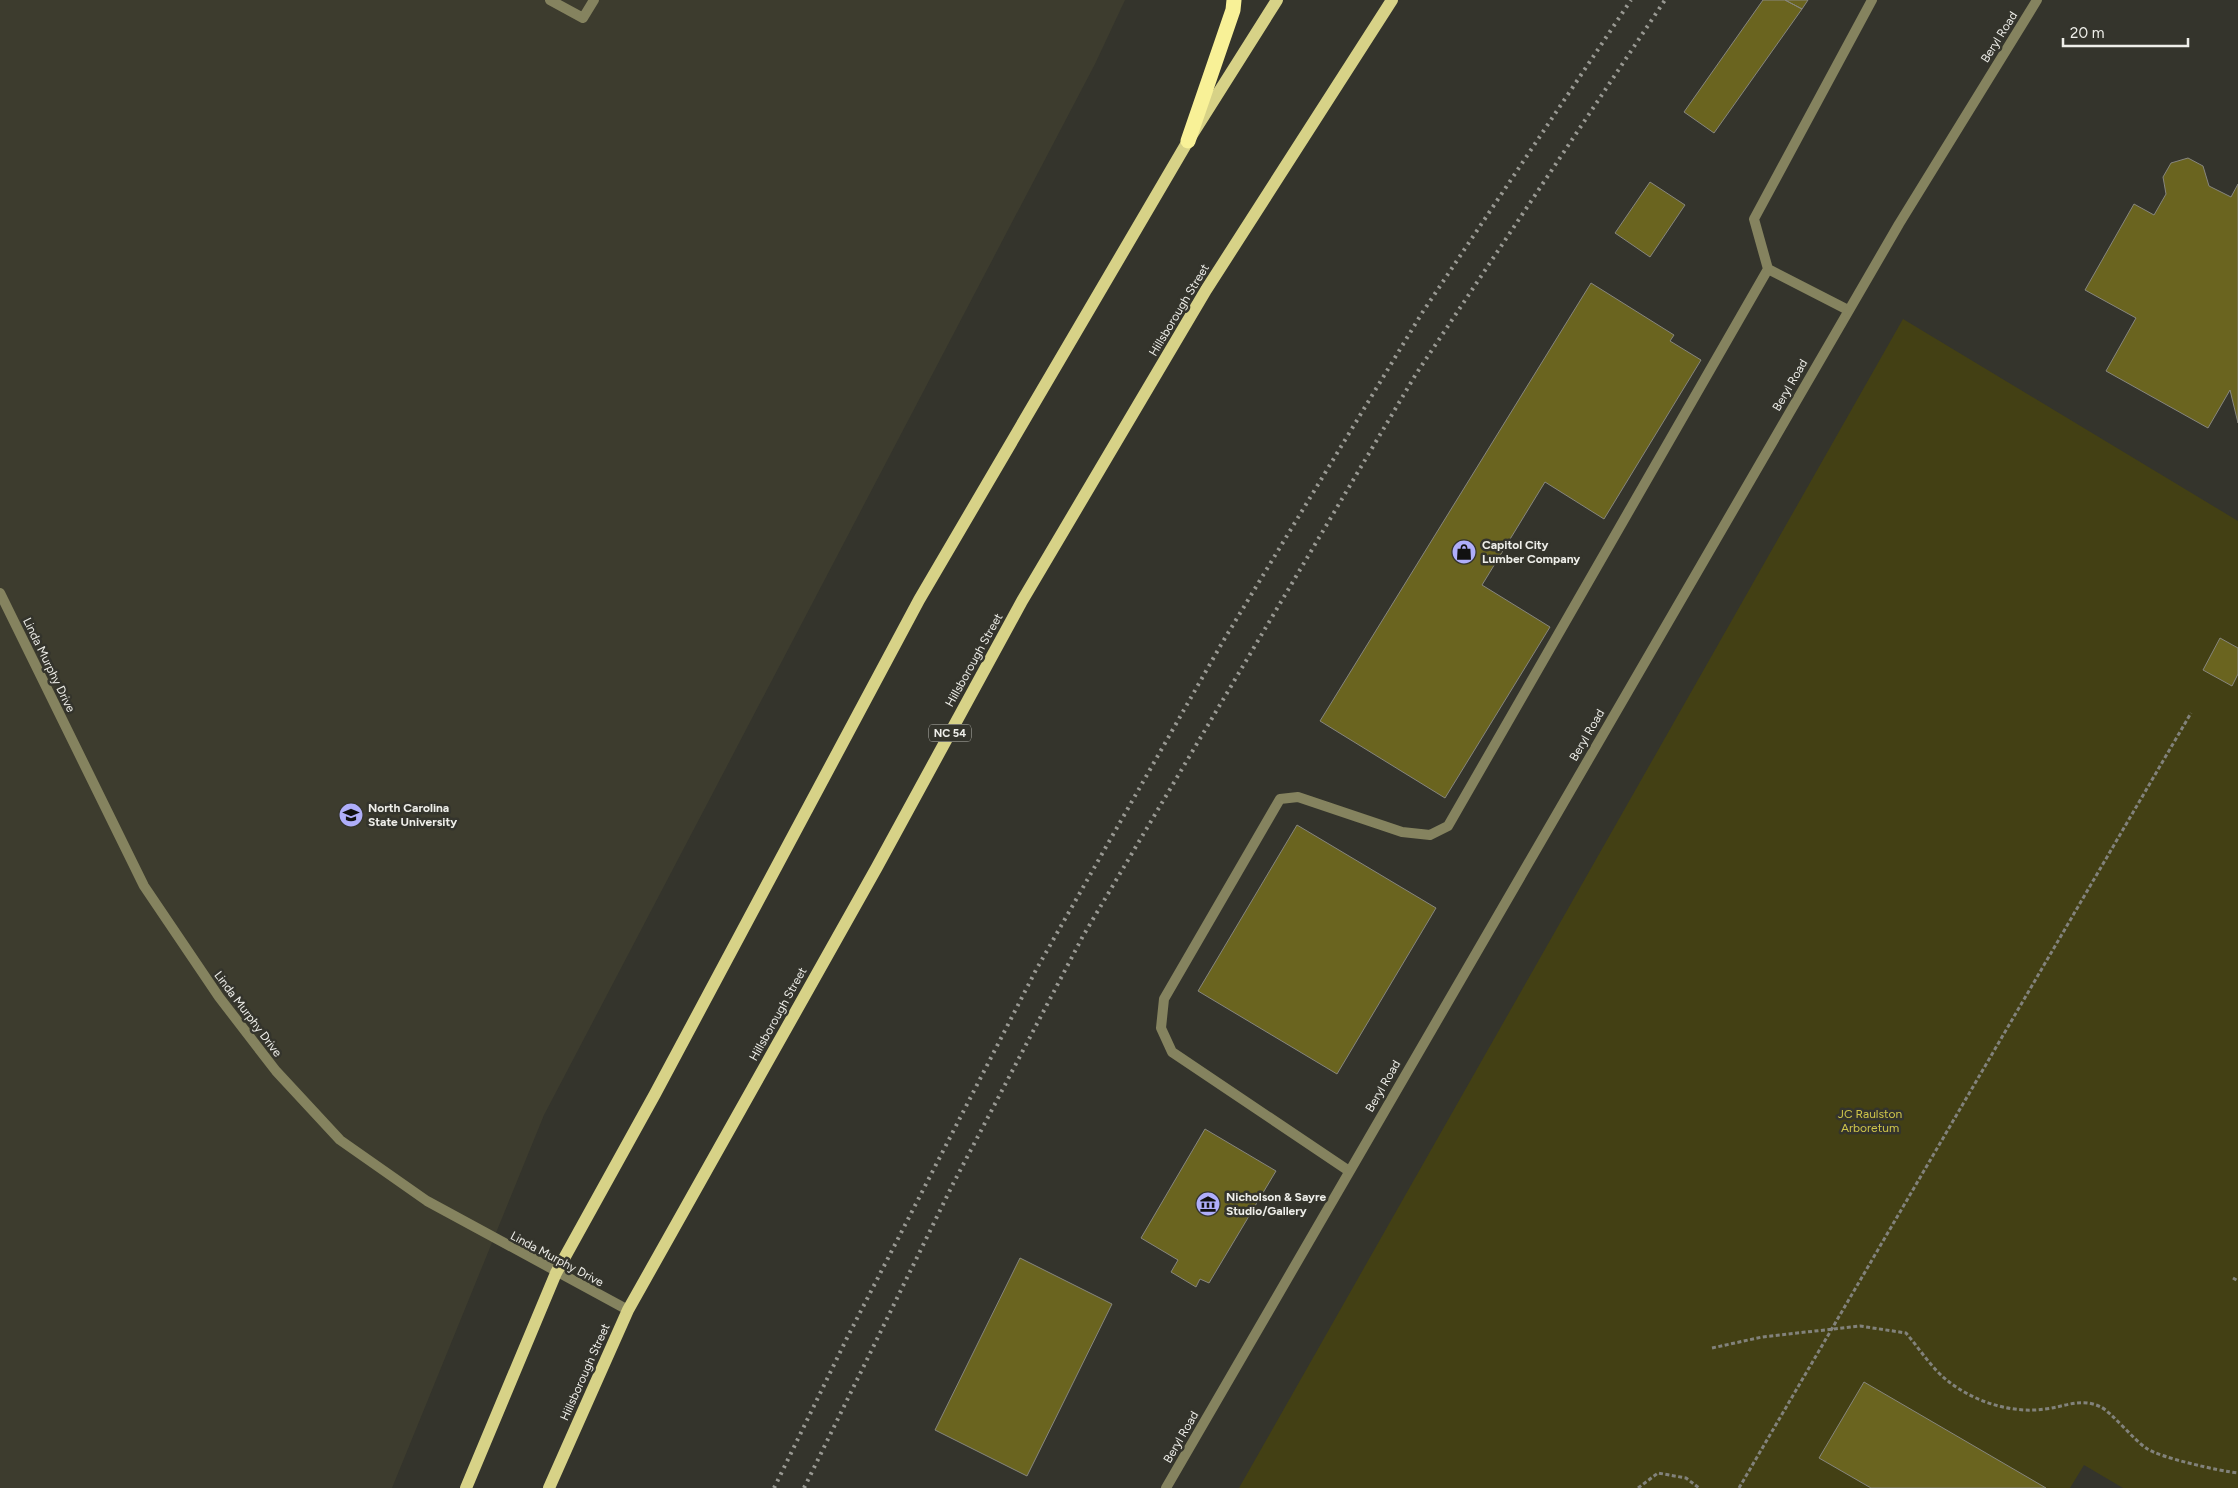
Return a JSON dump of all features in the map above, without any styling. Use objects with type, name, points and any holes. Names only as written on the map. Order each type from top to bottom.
[{"type":"highway","points":[[1188,141],[1233,10],[1234,0]]},
{"type":"main road","points":[[466,1488],[556,1273],[660,1085],[919,600],[1188,141],[1277,0]]},
{"type":"main road","name":"Hillsborough Street","points":[[549,1488],[628,1310],[1027,593],[1206,290],[1392,0]]},
{"type":"street","points":[[550,0],[583,18],[594,0]]},
{"type":"street","points":[[1349,1171],[1172,1052],[1161,1028],[1164,999],[1280,799],[1298,797],[1402,832],[1430,835],[1448,826],[1768,269],[1754,219],[1872,0]]},
{"type":"street","name":"Beryl Road","points":[[1166,1488],[1848,310],[1962,120],[2037,0]]},
{"type":"street","points":[[1768,269],[1848,310]]},
{"type":"street","name":"Linda Murphy Drive","points":[[0,593],[144,886],[219,997],[276,1071],[340,1140],[427,1201],[556,1273],[628,1310]]},
{"type":"path","points":[[1739,1488],[2191,713]]},
{"type":"path","points":[[2233,1278],[2238,1280]]},
{"type":"path","points":[[1712,1348],[1762,1337],[1860,1326],[1906,1333],[1948,1381],[1975,1396],[2001,1407],[2026,1411],[2047,1409],[2074,1402],[2101,1408],[2148,1449],[2187,1462],[2238,1473]]},
{"type":"path","points":[[1638,1488],[1658,1473],[1686,1478],[1699,1488]]},
{"type":"shaded area","name":"North Carolina State University","points":[[0,0],[1125,0],[1095,64],[544,1115],[392,1488],[0,1488]]},
{"type":"green space","name":"JC Raulston Arboretum","points":[[1903,319],[2238,521],[2238,1488],[2123,1488],[2084,1465],[2070,1488],[1239,1488]]},
{"type":"building","points":[[1763,0],[1785,0],[1802,9],[1714,133],[1684,112]]},
{"type":"building","points":[[1785,0],[1808,0],[1802,9]]},
{"type":"building","points":[[2188,158],[2203,166],[2209,186],[2231,197],[2238,184],[2238,423],[2230,390],[2208,428],[2106,371],[2136,318],[2085,290],[2134,204],[2154,215],[2166,194],[2163,177],[2171,163]]},
{"type":"building","points":[[1650,182],[1685,205],[1650,257],[1615,233]]},
{"type":"building","name":"Capitol City Lumber Company","points":[[1591,283],[1674,335],[1670,341],[1701,360],[1604,519],[1545,482],[1482,585],[1550,627],[1445,798],[1320,721]]},
{"type":"building","points":[[2220,638],[2238,648],[2238,674],[2232,686],[2203,670]]},
{"type":"building","points":[[1297,825],[1436,908],[1337,1074],[1198,991]]},
{"type":"building","name":"Nicholson & Sayre Studio/Gallery","points":[[1205,1129],[1276,1171],[1209,1283],[1200,1279],[1196,1287],[1171,1272],[1178,1260],[1141,1238]]},
{"type":"building","points":[[1020,1258],[1112,1304],[1027,1476],[935,1430]]},
{"type":"building","points":[[1864,1382],[2046,1488],[1871,1488],[1819,1458]]},
{"type":"railway","points":[[774,1488],[847,1338],[1036,970],[1222,643],[1422,313],[1631,0]]},
{"type":"railway","points":[[804,1488],[953,1184],[1083,936],[1416,374],[1665,0]]},
{"type":"place","name":"Capitol City Lumber Company","points":[[1464,552]]},
{"type":"place","name":"North Carolina State University","points":[[351,815]]},
{"type":"place","name":"Nicholson & Sayre Studio/Gallery","points":[[1208,1204]]}]
